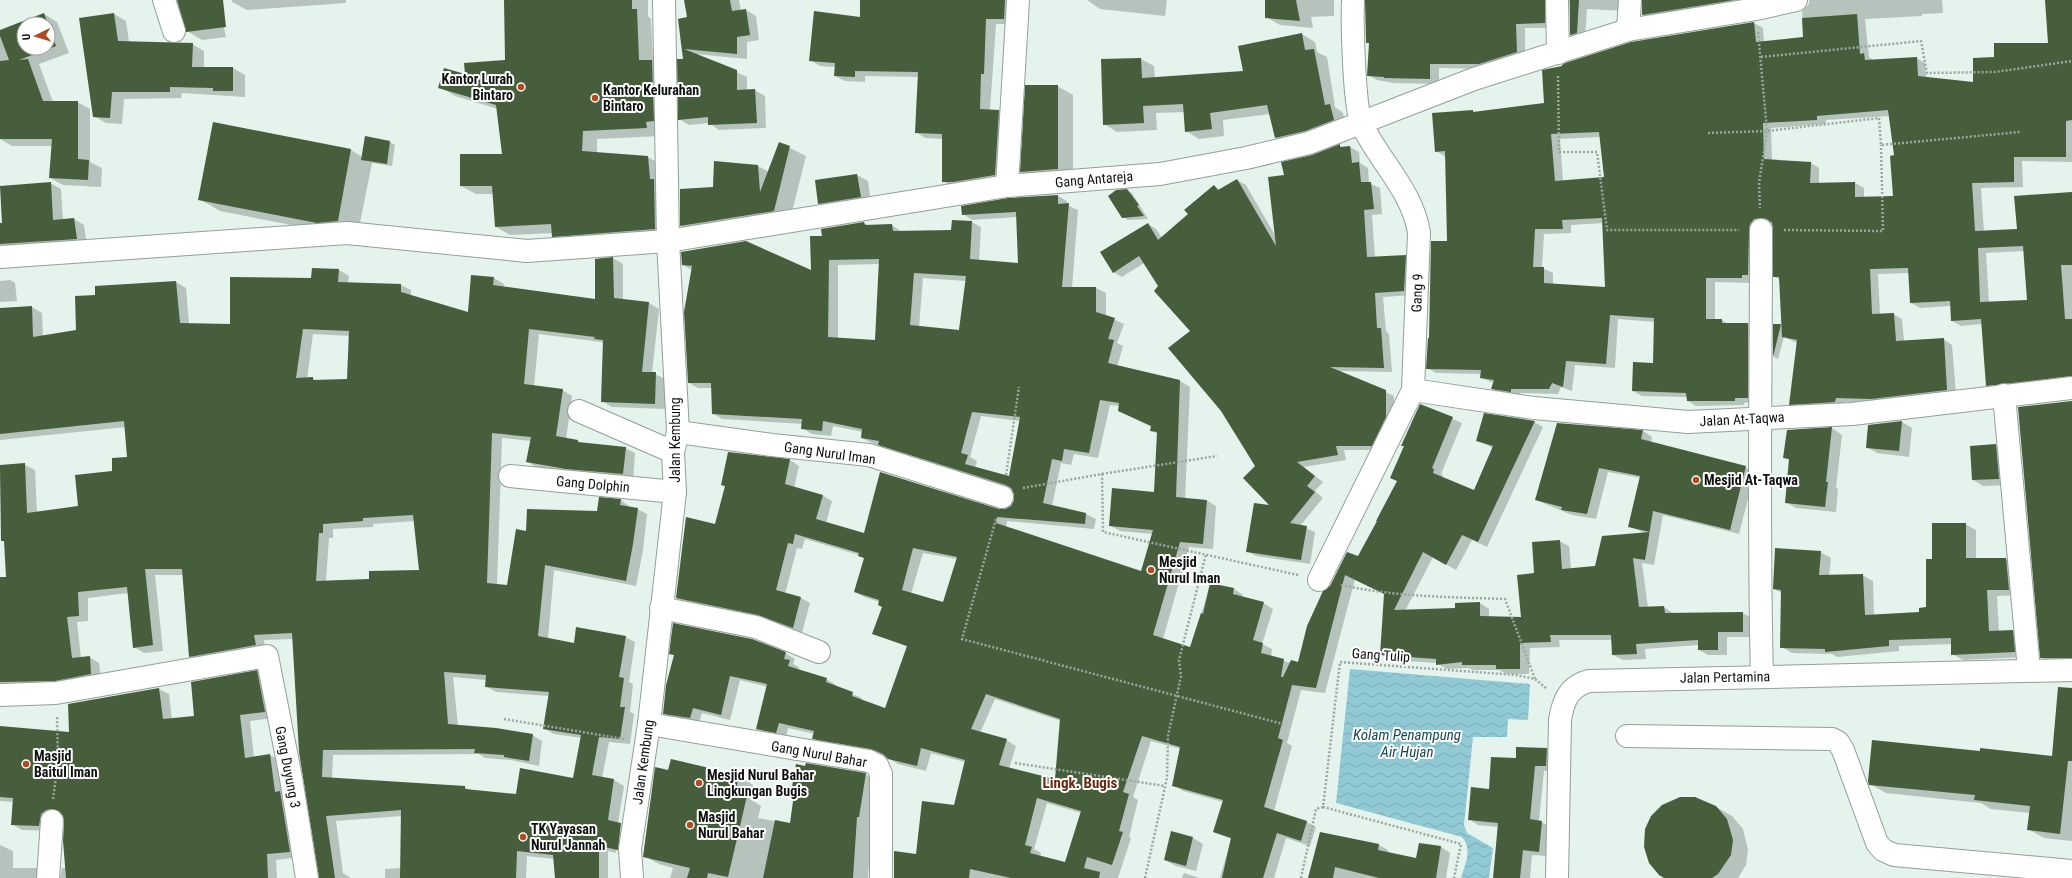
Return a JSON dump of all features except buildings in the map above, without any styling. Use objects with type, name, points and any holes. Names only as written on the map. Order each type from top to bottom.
[{"type":"street","points":[[164,0],[174,31]]},
{"type":"street","name":"Jalan Kembung","points":[[632,878],[630,849],[648,734],[661,608],[676,492],[668,241],[664,0]]},
{"type":"street","points":[[1007,186],[1018,0]]},
{"type":"street","name":"Gang 9","points":[[1319,580],[1413,390],[1419,233],[1417,218],[1362,124],[1356,90],[1353,0]]},
{"type":"street","points":[[1557,0],[1558,53]]},
{"type":"street","points":[[1628,30],[1630,0]]},
{"type":"street","name":"Gang Antareja","points":[[0,257],[347,233],[527,251],[668,241],[1007,186],[1160,174],[1246,158],[1308,143],[1362,124],[1474,79],[1628,30],[1756,9],[1796,0]]},
{"type":"street","points":[[1761,230],[1759,546],[1762,677]]},
{"type":"street","name":"Jalan At-Taqwa","points":[[1413,390],[1534,408],[1688,422],[1852,414],[2072,388]]},
{"type":"street","points":[[2004,395],[2029,670]]},
{"type":"street","name":"Gang Nurul Iman","points":[[579,411],[675,442],[772,445],[869,455],[1003,494]]},
{"type":"street","name":"Gang Dolphin","points":[[510,476],[676,492]]},
{"type":"street","points":[[661,608],[756,627],[819,652]]},
{"type":"street","name":"Gang Duyung 3","points":[[56,693],[267,656],[291,778],[307,878]]},
{"type":"street","name":"Jalan Pertamina","points":[[1557,878],[1560,720],[1564,704],[1571,690],[1579,683],[1589,681],[2072,670]]},
{"type":"street","points":[[0,696],[56,693]]},
{"type":"street","name":"Gang Nurul Bahar","points":[[648,734],[868,761],[877,765],[881,774],[881,878]]},
{"type":"street","points":[[1627,736],[1832,739],[1838,742],[1843,750],[1877,843],[1883,850],[1894,855],[2072,871]]},
{"type":"street","points":[[48,878],[52,821]]},
{"type":"path","points":[[1756,9],[1767,131],[1759,183],[1761,230]]},
{"type":"path","points":[[1761,58],[1921,41],[1927,72],[1995,72],[2072,61]]},
{"type":"path","points":[[1558,53],[1559,152],[1597,152],[1607,230],[1883,231],[1879,118],[1767,131],[1708,133]]},
{"type":"path","points":[[1881,145],[2020,132]]},
{"type":"path","points":[[1019,386],[1003,494],[962,639],[1283,724]]},
{"type":"path","points":[[1003,494],[1102,474],[1217,456]]},
{"type":"path","points":[[1102,474],[1103,532],[1374,592],[1417,597],[1504,598],[1535,678],[1564,704]]},
{"type":"path","points":[[1145,878],[1168,778],[1168,736],[1180,676],[1180,660],[1206,554]]},
{"type":"path","name":"Gang Tulip","points":[[1301,878],[1316,809],[1323,807],[1340,662],[1516,675],[1535,678]]},
{"type":"path","points":[[52,821],[58,762],[56,693]]},
{"type":"path","points":[[504,719],[648,734]]},
{"type":"path","points":[[1015,763],[1166,786]]},
{"type":"path","points":[[1323,807],[1461,844],[1454,878]]},
{"type":"path","points":[[542,848],[630,849]]},
{"type":"water","name":"Kolam Penampung Air Hujan","points":[[1350,669],[1530,684],[1528,720],[1508,719],[1507,737],[1473,737],[1464,825],[1467,833],[1493,848],[1489,878],[1461,878],[1468,852],[1467,846],[1462,837],[1336,803]]},
{"type":"place","name":"Kantor Lurah Bintaro","points":[[521,87]]},
{"type":"place","name":"Kantor Kelurahan Bintaro","points":[[595,98]]},
{"type":"place","name":"Mesjid At-Taqwa","points":[[1696,480]]},
{"type":"place","name":"Mesjid Nurul Iman","points":[[1151,570]]},
{"type":"place","name":"Masjid Baitul Iman","points":[[26,764]]},
{"type":"place","name":"Mesjid Nurul Bahar Lingkungan Bugis","points":[[699,783]]},
{"type":"place","name":"Masjid Nurul Bahar","points":[[690,825]]},
{"type":"place","name":"TK Yayasan Nurul Jannah","points":[[523,837]]},
{"type":"district","name":"Lingk. Bugis","points":[[1080,783]]}]
